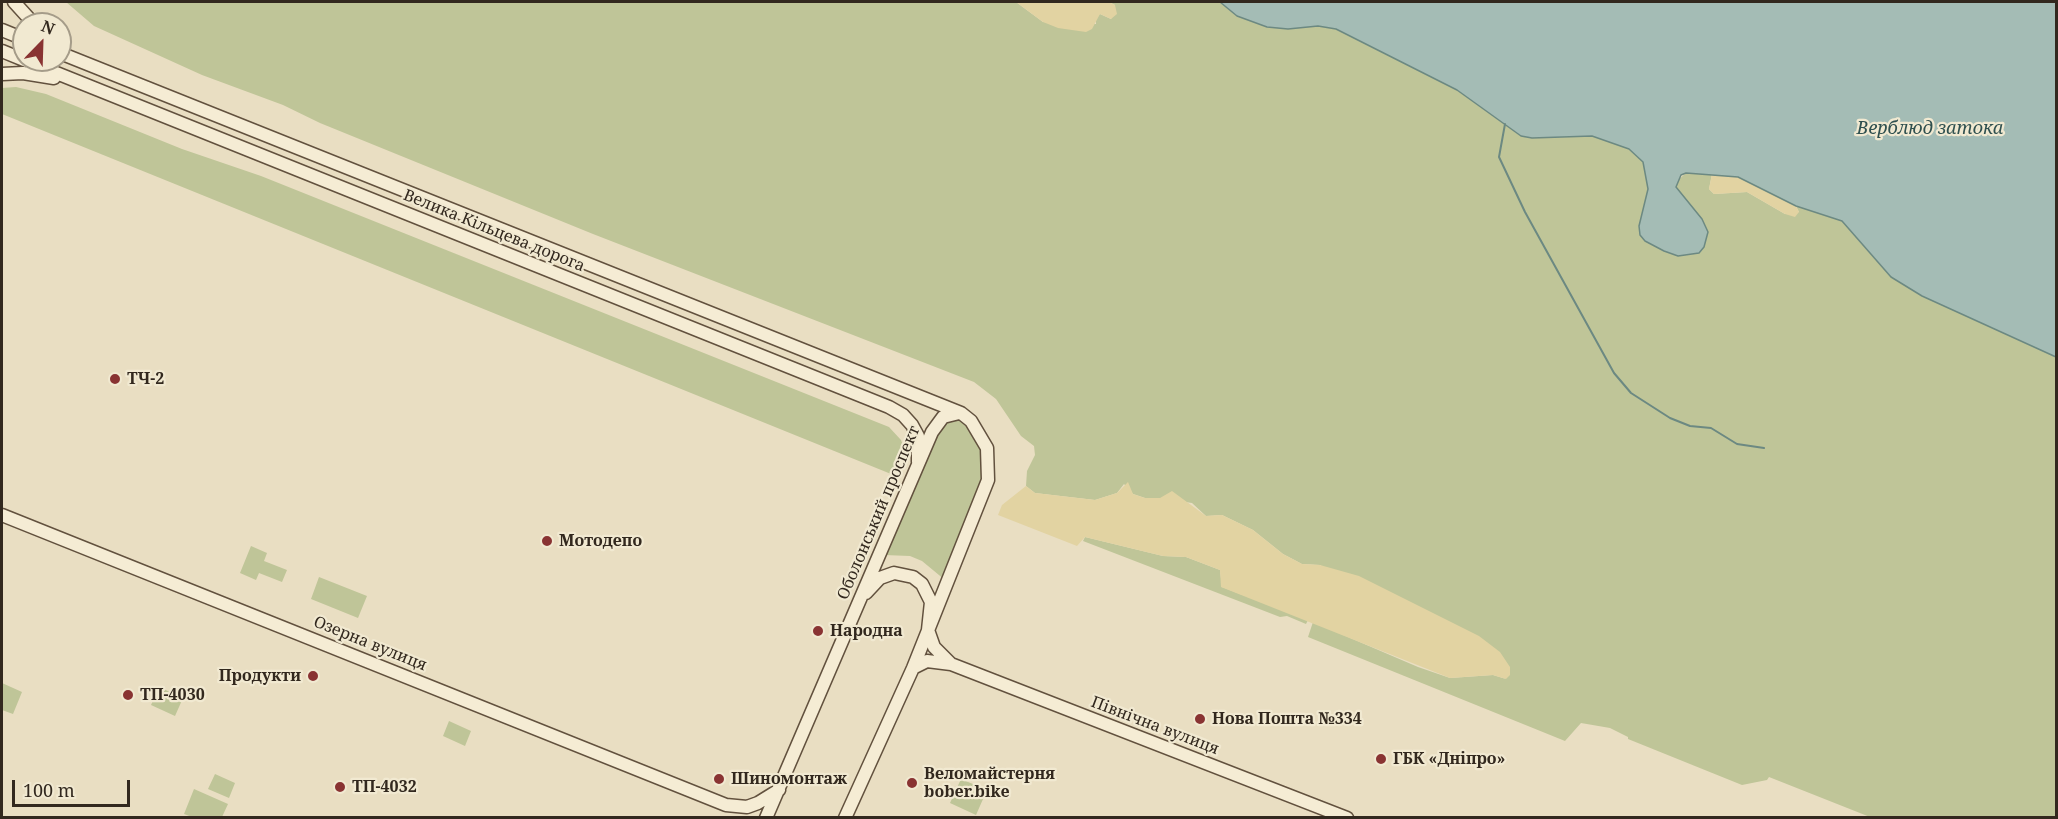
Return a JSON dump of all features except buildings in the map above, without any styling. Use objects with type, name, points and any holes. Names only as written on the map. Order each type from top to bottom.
[{"type":"main road","points":[[72,52],[97,68]]},
{"type":"main road","name":"Велика Кільцева дорога","points":[[72,58],[961,413]]},
{"type":"main road","name":"Велика Кільцева дорога","points":[[54,72],[890,407],[903,416],[915,430],[920,448],[918,462]]},
{"type":"main road","points":[[2,74],[47,76],[87,85]]},
{"type":"main road","points":[[845,818],[913,668],[976,512],[989,469],[984,440],[977,428],[961,413]]},
{"type":"main road","name":"Оболонський проспект","points":[[766,818],[936,423],[948,415],[961,413]]},
{"type":"main road","name":"Озерна вулиця","points":[[2,516],[726,805]]},
{"type":"main road","points":[[860,601],[880,578],[894,573],[913,577],[922,584],[931,602],[928,630]]},
{"type":"main road","name":"Північна вулиця","points":[[928,630],[934,646],[951,664]]},
{"type":"main road","name":"Північна вулиця","points":[[913,668],[927,661],[951,664],[1347,818]]},
{"type":"main road","points":[[726,805],[747,807],[779,790]]},
{"type":"main road","points":[[726,805],[737,818]]},
{"type":"green space","points":[[66,2],[1016,2],[1043,22],[1096,24],[1096,16],[1100,14],[1111,19],[1115,5],[1109,2],[1220,2],[1237,16],[1267,27],[1288,29],[1318,26],[1336,29],[1457,90],[1521,136],[1532,138],[1592,136],[1629,149],[1643,162],[1676,182],[1686,173],[1712,174],[1709,189],[1714,194],[1747,192],[1785,214],[1799,212],[1796,206],[1842,221],[1891,277],[1922,296],[2056,357],[2056,817],[1870,817],[1769,777],[1767,780],[1742,785],[1628,739],[1610,728],[1581,723],[1565,741],[1308,637],[1313,622],[1418,667],[1450,678],[1493,675],[1506,679],[1320,565],[1302,564],[1283,554],[1253,530],[1222,515],[1206,516],[1192,503],[1145,498],[1133,494],[1124,484],[1117,493],[1095,500],[1035,493],[1026,486],[1027,471],[1035,455],[1034,446],[1021,436],[996,399],[974,382],[593,234],[320,123],[283,105],[202,75],[94,26]]},
{"type":"green space","points":[[16,87],[46,94],[182,149],[261,176],[889,427],[901,440],[904,448],[896,476],[2,114],[2,88]]},
{"type":"green space","points":[[954,418],[962,421],[977,439],[983,460],[983,470],[981,482],[945,580],[922,561],[910,556],[884,555],[904,515],[940,424]]},
{"type":"green space","points":[[1085,537],[1163,556],[1186,557],[1220,570],[1222,587],[1308,620],[1306,624],[1287,616],[1280,617],[1083,541]]},
{"type":"green space","points":[[251,546],[267,553],[264,561],[287,570],[282,582],[259,573],[256,580],[240,573]]},
{"type":"green space","points":[[319,577],[367,596],[358,618],[311,599]]},
{"type":"green space","points":[[2,683],[22,692],[13,714],[2,710]]},
{"type":"green space","points":[[159,687],[183,698],[175,716],[151,705]]},
{"type":"green space","points":[[449,721],[471,731],[465,746],[443,736]]},
{"type":"green space","points":[[215,774],[235,783],[229,798],[208,789]]},
{"type":"green space","points":[[961,779],[987,790],[976,815],[950,803]]},
{"type":"green space","points":[[194,789],[228,804],[222,817],[192,817],[184,814]]},
{"type":"sand","points":[[1016,2],[1109,2],[1115,5],[1117,14],[1111,19],[1100,14],[1092,29],[1086,32],[1058,28],[1043,22]]},
{"type":"sand","points":[[1712,174],[1738,177],[1796,206],[1799,212],[1795,217],[1785,214],[1747,192],[1714,194],[1709,189]]},
{"type":"sand","points":[[1128,482],[1133,494],[1145,498],[1160,498],[1172,491],[1206,516],[1222,515],[1253,530],[1283,554],[1302,564],[1320,565],[1359,576],[1479,636],[1500,652],[1510,667],[1510,675],[1506,679],[1493,675],[1450,678],[1221,587],[1220,570],[1186,557],[1163,556],[1085,537],[1077,546],[998,515],[1002,505],[1026,486],[1035,493],[1095,500],[1117,493]]},
{"type":"water","name":"Верблюд затока","points":[[1220,2],[2056,2],[2056,357],[1922,296],[1891,277],[1842,221],[1796,206],[1738,177],[1686,173],[1681,175],[1676,187],[1702,219],[1708,232],[1704,247],[1699,253],[1678,256],[1664,251],[1645,241],[1640,235],[1639,226],[1648,189],[1643,162],[1629,149],[1592,136],[1532,138],[1521,136],[1457,90],[1336,29],[1318,26],[1288,29],[1267,27],[1237,16]]},
{"type":"waterway","points":[[1505,124],[1499,157],[1525,212],[1614,373],[1631,393],[1670,418],[1690,426],[1711,428],[1737,444],[1764,448]]},
{"type":"place","name":"ТЧ-2","points":[[115,379]]},
{"type":"place","name":"Мотодепо","points":[[547,541]]},
{"type":"place","name":"Народна","points":[[818,631]]},
{"type":"place","name":"Продукти","points":[[313,676]]},
{"type":"place","name":"ТП-4030","points":[[128,695]]},
{"type":"place","name":"Нова Пошта №334","points":[[1200,719]]},
{"type":"place","name":"ГБК «Дніпро»","points":[[1381,759]]},
{"type":"place","name":"Шиномонтаж","points":[[719,779]]},
{"type":"place","name":"Веломайстерня bober.bike","points":[[912,783]]},
{"type":"place","name":"ТП-4032","points":[[340,787]]}]
